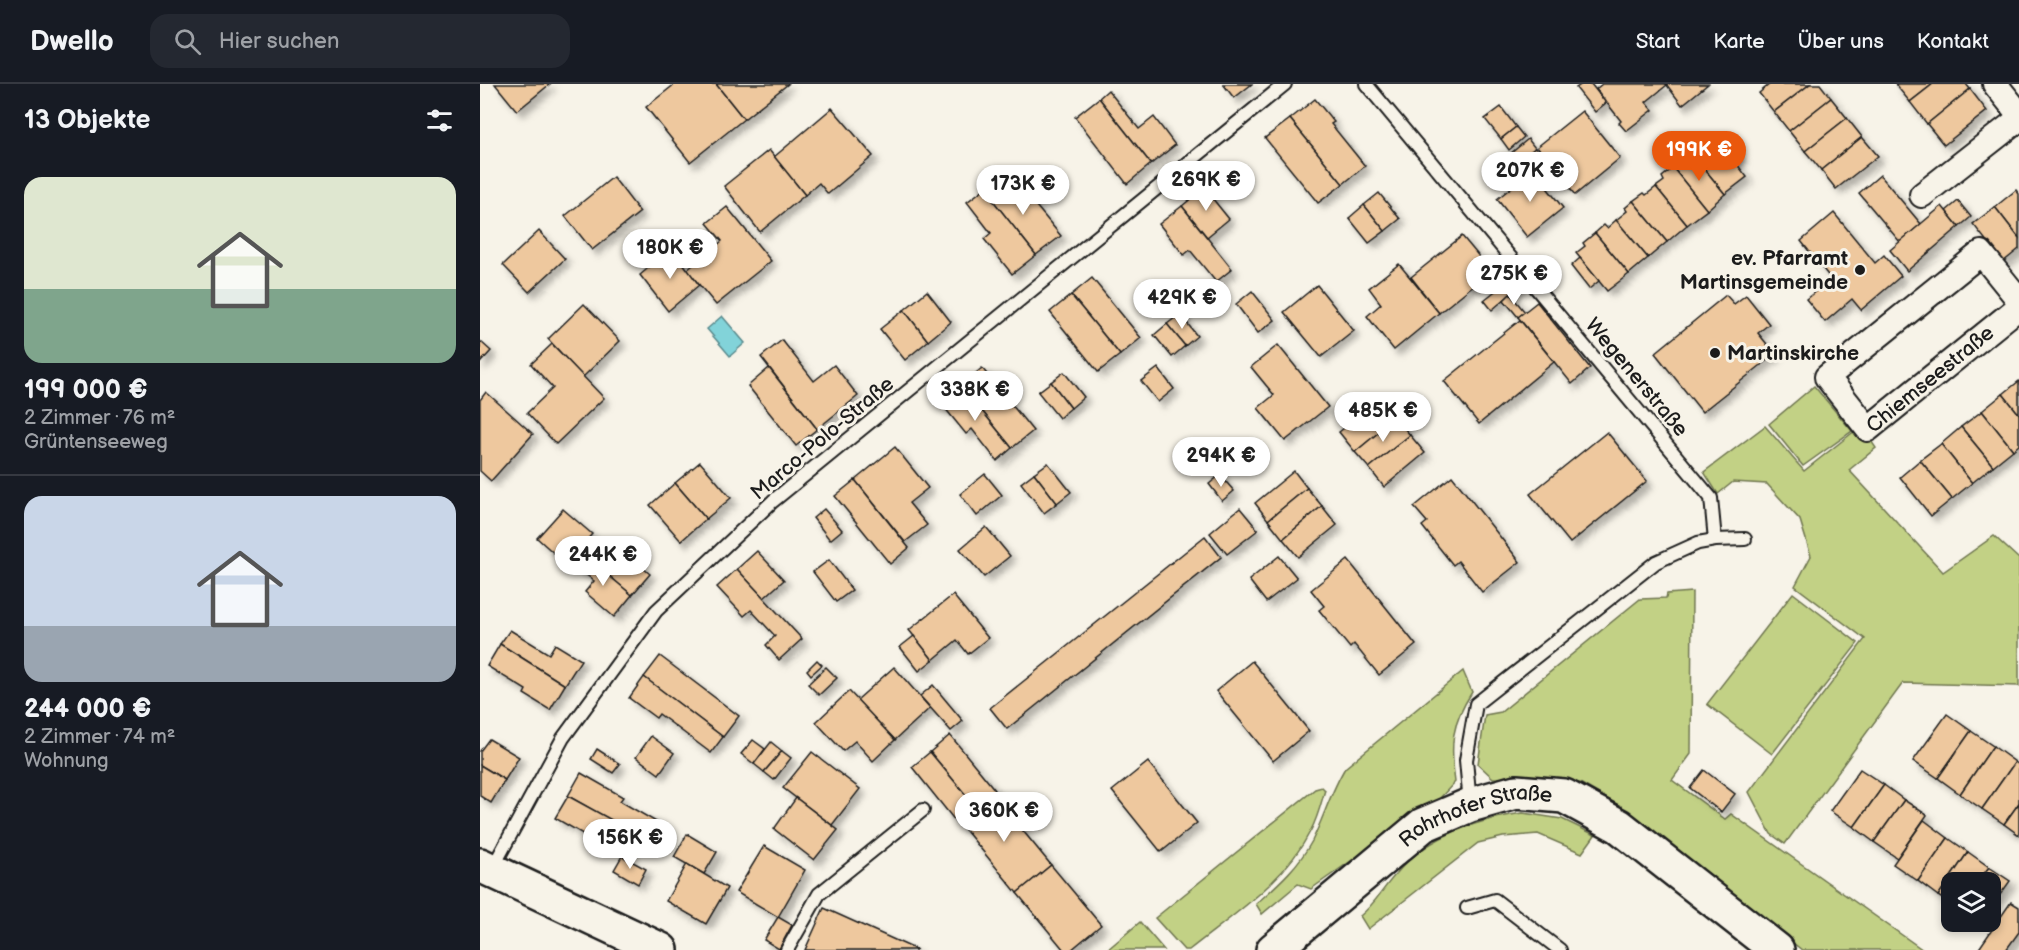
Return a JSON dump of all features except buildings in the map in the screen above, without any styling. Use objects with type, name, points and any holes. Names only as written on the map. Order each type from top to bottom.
[{"type":"main road","name":"Rohrhofer Straße","points":[[1273,950],[1423,825],[1470,805],[1516,792],[1564,796],[1619,826],[1776,950]]},
{"type":"main road","points":[[486,867],[661,950]]},
{"type":"street","points":[[1995,84],[2019,114]]},
{"type":"street","points":[[1922,195],[2019,119]]},
{"type":"street","name":"Chiemseestraße","points":[[2019,300],[1981,253],[1827,376],[1868,429],[2019,307]]},
{"type":"lane","name":"Marco-Polo-Straße","points":[[486,867],[563,738],[656,611],[773,501],[1285,84]]},
{"type":"lane","name":"Wegenerstraße","points":[[1366,84],[1711,498],[1714,540]]},
{"type":"lane","points":[[1470,805],[1466,760],[1476,704],[1656,562],[1698,543],[1745,539]]},
{"type":"lane","points":[[787,950],[819,894],[923,810]]},
{"type":"lane","points":[[1467,908],[1495,900],[1560,950]]},
{"type":"green space","points":[[1814,386],[1852,431],[1803,466],[1769,424]]},
{"type":"green space","points":[[1765,426],[1804,471],[1861,426],[1876,448],[1849,470],[1943,572],[1994,536],[2019,559],[2019,686],[1903,683],[1785,844],[1771,834],[1749,792],[1865,639],[1795,586],[1811,556],[1800,520],[1767,484],[1733,482],[1718,494],[1704,472]]},
{"type":"green space","points":[[1692,592],[1691,754],[1672,780],[1725,819],[1731,814],[1923,950],[1802,950],[1613,802],[1580,783],[1533,778],[1493,778],[1478,764],[1485,715],[1501,712],[1640,599],[1666,598],[1667,594]]},
{"type":"green space","points":[[1793,593],[1858,643],[1772,754],[1707,704]]},
{"type":"green space","points":[[1463,671],[1472,692],[1460,715],[1454,735],[1455,782],[1440,798],[1311,889],[1298,884],[1262,914],[1256,904],[1287,875],[1312,841],[1345,768]]},
{"type":"green space","points":[[1322,787],[1325,790],[1313,825],[1300,849],[1287,866],[1241,910],[1189,950],[1184,950],[1155,918],[1315,789]]},
{"type":"green space","points":[[1523,813],[1562,819],[1595,835],[1582,853],[1538,834],[1503,837],[1478,843],[1368,929],[1360,916],[1408,861],[1422,849],[1470,825]]},
{"type":"green space","points":[[1140,922],[1164,950],[1107,950]]},
{"type":"water","points":[[722,316],[745,343],[730,356],[707,329]]},
{"type":"place","name":"ev. Pfarramt Martinsgemeinde","points":[[1860,270]]},
{"type":"place","name":"Martinskirche","points":[[1715,353]]}]
